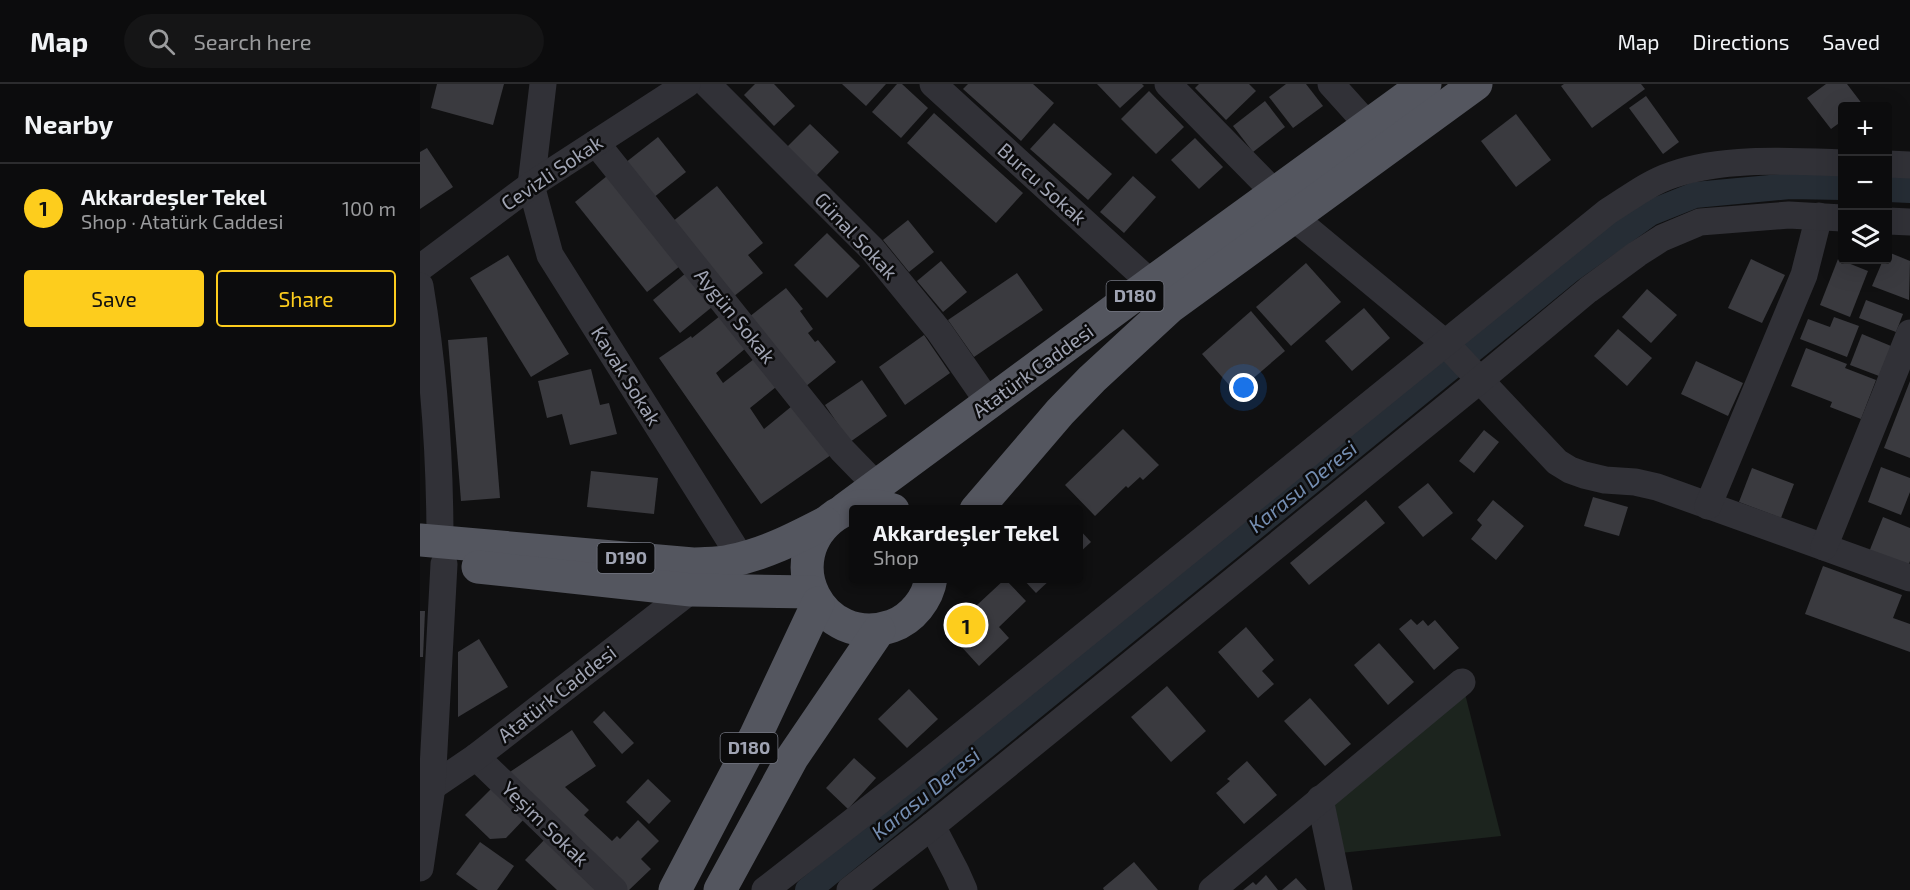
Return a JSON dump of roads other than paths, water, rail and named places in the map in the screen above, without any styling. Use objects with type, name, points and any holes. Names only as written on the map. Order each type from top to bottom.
[{"type":"highway","name":"Atatürk Caddesi","points":[[980,505],[1023,453],[1092,379],[1368,125],[1425,84]]},
{"type":"highway","name":"Atatürk Caddesi","points":[[866,505],[885,498],[989,403],[1151,283],[1284,204],[1476,84]]},
{"type":"highway","name":"Atatürk Caddesi","points":[[814,597],[807,568],[808,555],[817,533],[835,516],[849,511]]},
{"type":"highway","name":"D190","points":[[431,551],[693,564],[728,562],[786,543],[835,516]]},
{"type":"highway","name":"D190","points":[[431,551],[691,590],[814,597]]},
{"type":"highway","points":[[814,597],[835,620],[846,626],[862,630],[879,630],[907,618],[917,609],[925,598],[930,583]]},
{"type":"highway","name":"D180","points":[[675,890],[755,737],[814,597]]},
{"type":"highway","name":"D180","points":[[720,890],[792,758],[879,630]]},
{"type":"street","points":[[531,185],[543,84]]},
{"type":"street","name":"Cevizli Sokak","points":[[420,268],[531,185],[687,84]]},
{"type":"street","name":"Günal Sokak","points":[[707,84],[872,249],[939,331],[989,403]]},
{"type":"street","name":"Burcu Sokak","points":[[933,84],[1151,283]]},
{"type":"street","points":[[1168,84],[1284,204],[1445,343],[1545,451],[1570,470],[1605,480],[1635,482],[1658,487],[1910,578]]},
{"type":"street","points":[[1331,84],[1368,125]]},
{"type":"street","name":"Aygün Sokak","points":[[596,143],[842,450],[885,498]]},
{"type":"street","points":[[765,890],[910,776],[1607,212],[1641,190],[1670,176],[1690,170],[1792,161],[1838,163]]},
{"type":"street","points":[[1892,164],[1910,165]]},
{"type":"street","name":"Kavak Sokak","points":[[531,185],[550,255],[741,558]]},
{"type":"street","points":[[850,890],[932,826],[1616,268],[1662,238],[1700,222],[1790,215],[1831,217],[1804,275],[1708,506]]},
{"type":"street","points":[[1892,221],[1910,222]]},
{"type":"street","points":[[420,286],[430,346],[440,499],[431,551],[426,791],[420,868]]},
{"type":"street","points":[[1824,547],[1910,333]]},
{"type":"street","name":"Atatürk Caddesi","points":[[426,791],[476,757],[691,590]]},
{"type":"street","points":[[1212,890],[1462,682]]},
{"type":"street","name":"Yeşim Sokak","points":[[476,757],[614,890]]},
{"type":"street","points":[[1320,799],[1339,890]]},
{"type":"street","points":[[932,826],[964,890]]},
{"type":"waterway","name":"Karasu Deresi","points":[[808,890],[1570,270],[1650,213],[1695,195],[1790,186],[1838,187]]},
{"type":"waterway","name":"Karasu Deresi","points":[[1892,189],[1910,190]]},
{"type":"place","name":"Akkardeşler Tekel","points":[[966,625]]}]
